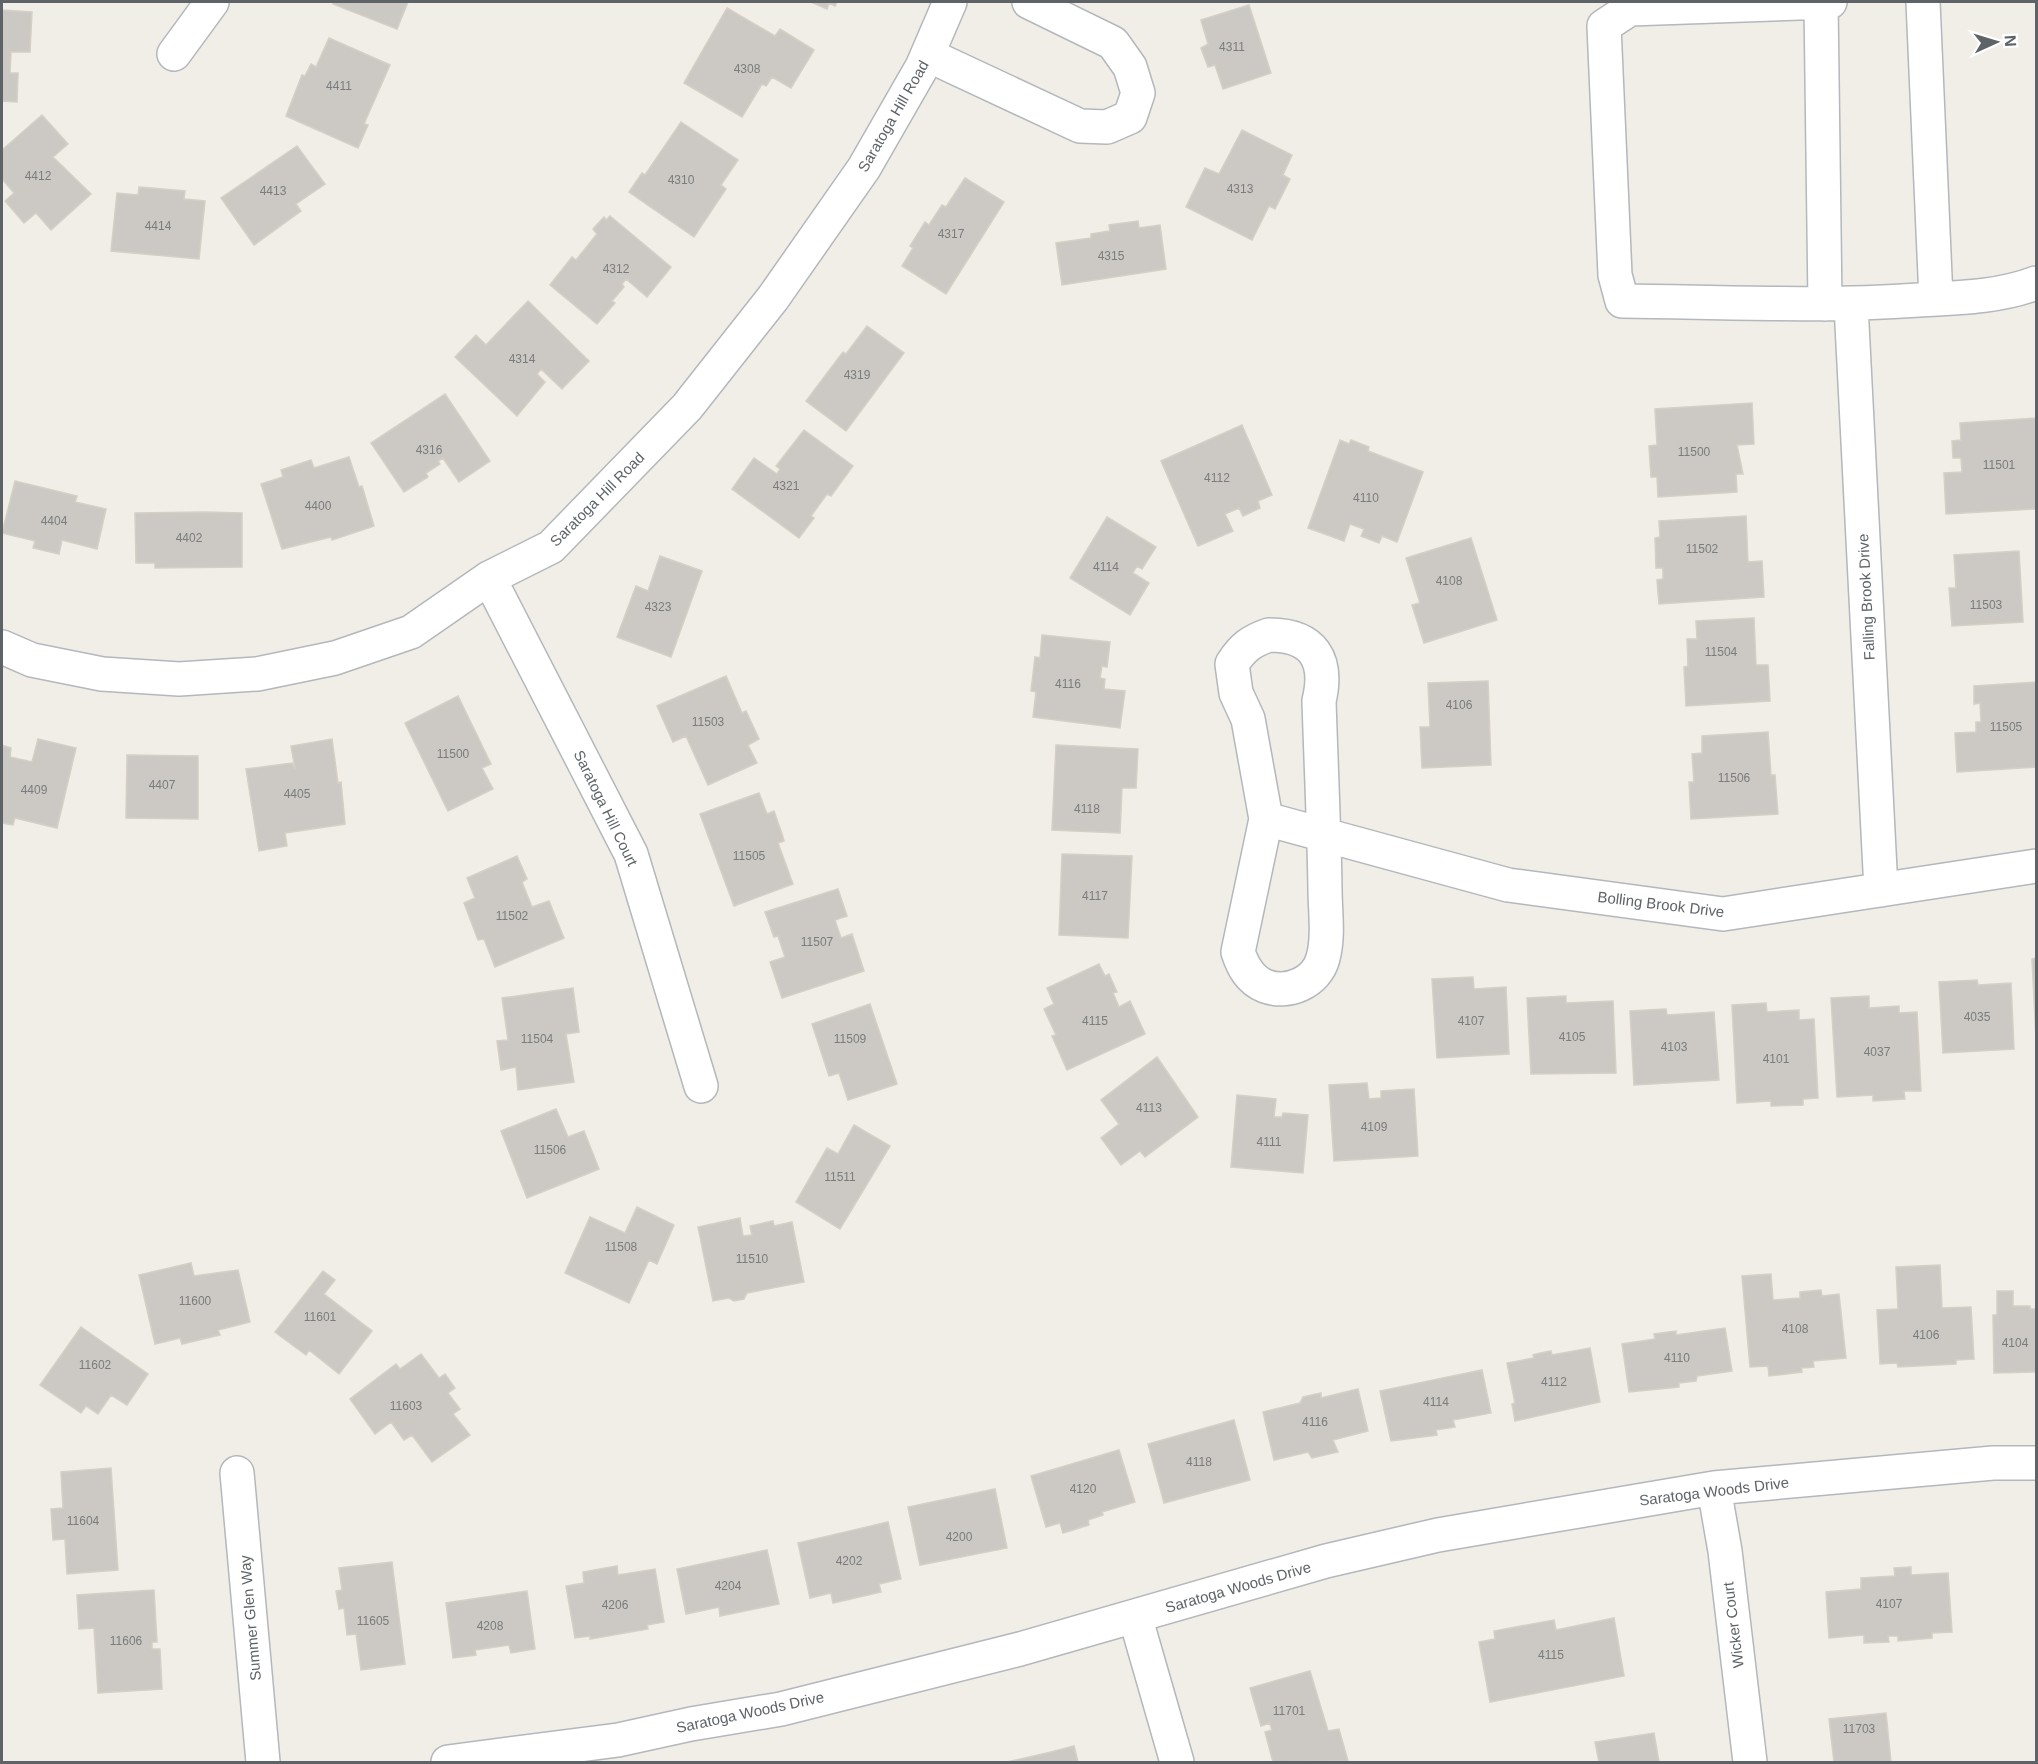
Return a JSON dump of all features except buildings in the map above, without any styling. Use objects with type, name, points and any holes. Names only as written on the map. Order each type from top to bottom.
[{"type":"street","points":[[174,54],[212,2]]},
{"type":"street","name":"Saratoga Hill Road","points":[[2,647],[32,660],[102,674],[179,679],[257,674],[335,658],[411,632],[489,578],[551,547],[687,407],[773,298],[864,168],[928,55],[950,2]]},
{"type":"street","points":[[928,55],[1080,126],[1107,127],[1130,117],[1138,93],[1131,67],[1113,43],[1029,2]]},
{"type":"street","name":"Falling Brook Drive","points":[[1821,2],[1838,304],[1881,890]]},
{"type":"street","points":[[1830,2],[1630,9],[1604,26],[1615,275],[1622,301],[1838,304],[1936,299],[2012,290],[2037,283]]},
{"type":"street","points":[[1923,2],[1936,299]]},
{"type":"street","name":"Saratoga Hill Court","points":[[489,578],[631,854],[701,1086]]},
{"type":"street","points":[[1269,635],[1287,635],[1302,641],[1315,652],[1322,665],[1323,682],[1319,701],[1324,837],[1323,959],[1316,972],[1306,982],[1292,988],[1278,990],[1263,986],[1251,978],[1242,966],[1238,952],[1266,819],[1248,719],[1236,693],[1232,664],[1240,650],[1254,640],[1269,635]]},
{"type":"street","name":"Bolling Brook Drive","points":[[1266,819],[1324,837],[1508,885],[1723,914],[2037,866]]},
{"type":"street","name":"Saratoga Woods Drive","points":[[448,1762],[619,1751],[691,1724],[781,1709],[1020,1649],[1326,1561],[1438,1535],[1714,1488],[1993,1463],[2037,1463]]},
{"type":"street","name":"Summer Glen Way","points":[[237,1473],[263,1762]]},
{"type":"street","name":"Wicker Court","points":[[1714,1488],[1725,1551],[1750,1762]]},
{"type":"street","points":[[1135,1616],[1177,1762]]}]
